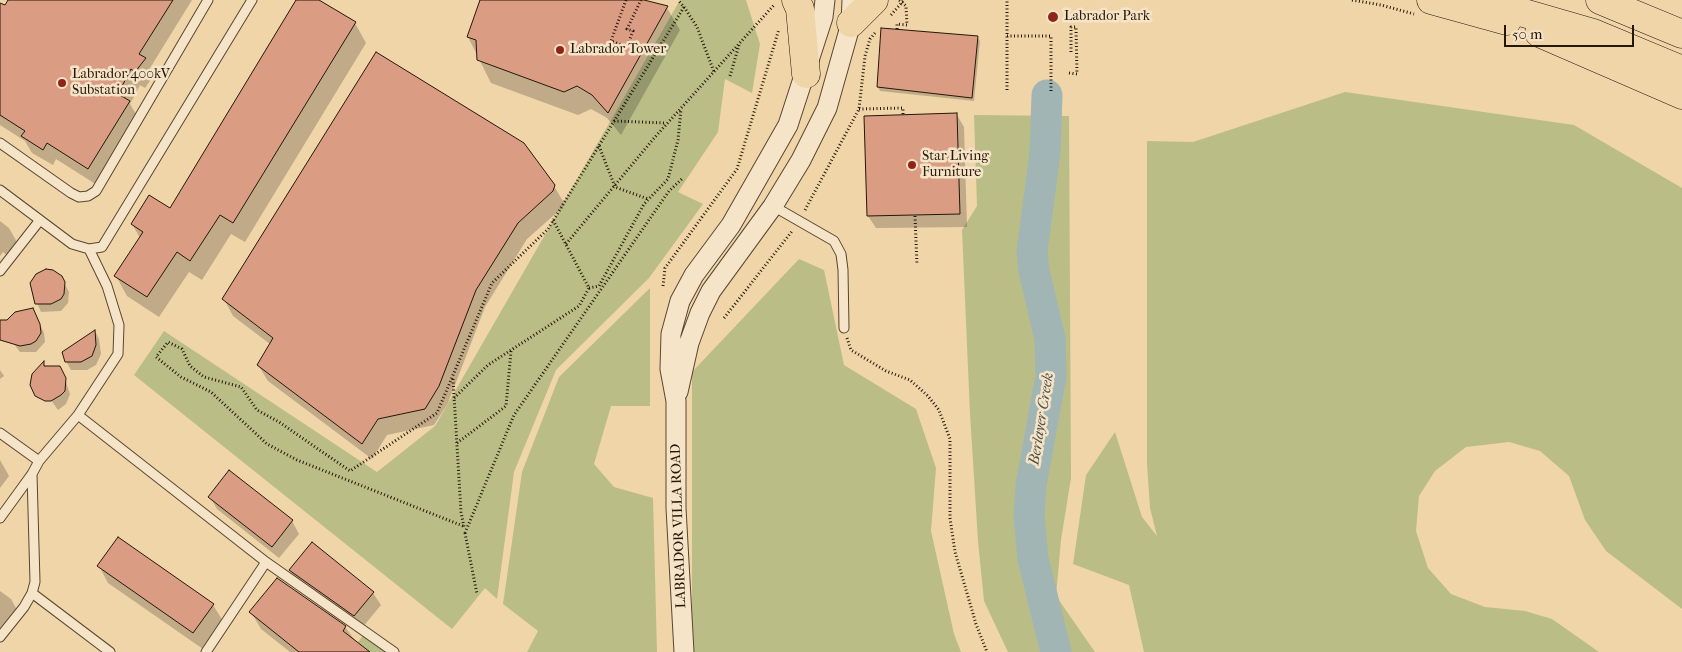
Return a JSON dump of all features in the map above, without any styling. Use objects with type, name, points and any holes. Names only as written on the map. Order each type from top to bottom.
[{"type":"main road","points":[[852,11],[874,0]]},
{"type":"main road","points":[[1479,0],[1593,33],[1682,70]]},
{"type":"main road","points":[[1600,0],[1682,34]]},
{"type":"main road","points":[[1620,0],[1682,20]]},
{"type":"main road","points":[[782,6],[800,9],[806,74]]},
{"type":"main road","points":[[1425,8],[1518,24],[1682,86]]},
{"type":"main road","points":[[1518,24],[1682,95]]},
{"type":"street","name":"LABRADOR VILLA ROAD","points":[[684,652],[676,508],[676,401],[670,369],[671,334],[680,301],[694,275],[745,203],[788,125],[823,17],[825,0]]},
{"type":"street","name":"LABRADOR VILLA ROAD","points":[[676,401],[684,361],[700,312],[710,291],[771,210],[801,160],[827,108],[852,11]]},
{"type":"street","points":[[745,203],[745,223],[753,224],[771,210]]},
{"type":"lane","points":[[0,143],[71,193],[79,197],[88,196],[96,191],[208,0]]},
{"type":"lane","points":[[0,190],[72,244],[89,248],[102,247],[252,0]]},
{"type":"lane","points":[[771,210],[834,241],[841,254],[843,270],[844,328]]},
{"type":"lane","points":[[0,271],[40,220]]},
{"type":"lane","points":[[0,518],[32,474],[39,460],[78,415],[118,354],[119,325],[107,286],[89,248]]},
{"type":"lane","points":[[78,415],[266,562],[394,652]]},
{"type":"lane","points":[[0,433],[39,460]]},
{"type":"lane","points":[[0,637],[24,607],[32,593],[35,582],[32,474]]},
{"type":"lane","points":[[206,652],[266,562]]},
{"type":"lane","points":[[32,593],[110,652]]},
{"type":"path","points":[[626,0],[611,42],[627,47],[633,31],[627,29],[641,0]]},
{"type":"path","points":[[678,0],[697,27],[714,72]]},
{"type":"path","points":[[566,244],[667,124],[739,44],[782,6],[772,0]]},
{"type":"path","points":[[1007,0],[1007,90]]},
{"type":"path","points":[[1352,0],[1382,5],[1425,8]]},
{"type":"path","points":[[897,28],[897,24],[907,25],[906,6],[902,1]]},
{"type":"path","points":[[463,526],[297,460],[266,444],[210,392],[181,377],[156,357],[168,342],[182,349],[190,366],[204,377],[241,386],[257,410],[279,422],[350,471],[437,413],[492,283],[548,229],[684,7]]},
{"type":"path","points":[[664,286],[666,268],[737,169],[779,29],[777,21]]},
{"type":"path","points":[[1069,73],[1077,74],[1076,27],[1071,27],[1071,52]]},
{"type":"path","points":[[1007,36],[1052,36],[1051,91]]},
{"type":"path","points":[[730,76],[739,44]]},
{"type":"path","points":[[589,288],[598,286],[648,199],[668,179],[678,140],[681,108]]},
{"type":"path","points":[[859,109],[903,108],[903,114]]},
{"type":"path","points":[[614,122],[667,124]]},
{"type":"path","points":[[599,146],[615,187],[648,199]]},
{"type":"path","points":[[465,533],[514,415],[669,191],[683,178]]},
{"type":"path","points":[[915,216],[917,265]]},
{"type":"path","points":[[554,220],[589,288]]},
{"type":"path","points":[[454,398],[488,365],[580,306],[589,288]]},
{"type":"path","points":[[844,328],[851,350],[886,371],[910,380],[940,410],[950,439],[950,518],[955,552],[976,624],[987,652]]},
{"type":"path","points":[[457,443],[506,406],[511,350]]},
{"type":"path","points":[[453,378],[460,512],[477,594]]},
{"type":"green space","points":[[680,0],[746,0],[760,44],[752,93],[725,79],[718,132],[678,192],[703,204],[649,278],[556,370],[514,472],[497,599],[485,588],[452,629],[134,375],[164,331],[377,472],[435,426]]},
{"type":"green space","points":[[1345,92],[1574,125],[1682,188],[1682,609],[1606,551],[1585,520],[1569,476],[1540,451],[1509,442],[1466,447],[1435,471],[1419,496],[1416,531],[1428,568],[1451,594],[1485,607],[1525,611],[1552,619],[1599,652],[1144,652],[1129,585],[1073,564],[1086,475],[1115,432],[1142,517],[1157,536],[1150,508],[1147,464],[1147,141],[1193,142]]},
{"type":"green space","points":[[974,115],[1069,116],[1071,478],[1061,540],[1056,596],[1095,652],[1008,652],[984,601],[978,541],[970,414],[962,230],[977,206]]},
{"type":"green space","points":[[799,259],[824,270],[844,365],[916,409],[936,468],[931,531],[954,634],[961,652],[692,652],[692,372]]},
{"type":"green space","points":[[650,288],[650,406],[611,406],[594,464],[614,487],[653,498],[657,652],[527,652],[538,631],[503,604],[522,472],[559,377]]},
{"type":"green space","points":[[364,634],[388,652],[351,652]]},
{"type":"building","name":"Labrador 400kV Substation","points":[[8,0],[173,0],[139,54],[146,58],[135,72],[131,69],[118,94],[130,101],[88,169],[47,143],[43,150],[21,136],[25,131],[0,115],[0,3],[5,5]]},
{"type":"building","points":[[296,0],[319,0],[356,22],[233,223],[220,215],[190,261],[177,252],[147,297],[114,276],[143,232],[131,224],[149,195],[170,208]]},
{"type":"building","name":"Labrador Tower","points":[[480,0],[644,0],[668,6],[608,113],[592,95],[577,86],[564,92],[477,60],[476,40],[467,37]]},
{"type":"building","points":[[881,28],[978,36],[972,98],[877,87]]},
{"type":"building","points":[[376,52],[524,143],[555,185],[553,191],[518,223],[476,290],[439,386],[425,409],[378,419],[362,444],[257,365],[273,338],[222,299]]},
{"type":"building","name":"Star Living Furniture","points":[[957,113],[960,214],[867,216],[864,116]]},
{"type":"building","points":[[46,269],[53,270],[62,276],[65,282],[64,294],[61,299],[51,304],[35,304],[30,283],[36,274]]},
{"type":"building","points":[[33,308],[40,324],[41,333],[36,341],[20,346],[0,340],[0,320],[7,320],[15,312]]},
{"type":"building","points":[[95,330],[96,345],[92,356],[81,362],[65,362],[62,352]]},
{"type":"building","points":[[44,361],[44,366],[60,366],[66,378],[65,391],[51,401],[45,401],[35,396],[30,385],[32,374]]},
{"type":"building","points":[[229,470],[293,520],[272,547],[208,497]]},
{"type":"building","points":[[118,537],[214,604],[193,633],[97,566]]},
{"type":"building","points":[[312,542],[374,592],[354,616],[289,570]]},
{"type":"building","points":[[277,578],[346,626],[343,631],[370,652],[299,652],[249,612]]},
{"type":"waterway","name":"Berlayer Creek","points":[[1047,95],[1045,153],[1032,251],[1034,271],[1050,339],[1051,376],[1031,485],[1029,516],[1033,559],[1056,652]]},
{"type":"place","name":"Labrador Park","points":[[1053,17]]},
{"type":"place","name":"Labrador Tower","points":[[560,50]]},
{"type":"place","name":"Labrador 400kV Substation","points":[[62,83]]},
{"type":"place","name":"Star Living Furniture","points":[[912,165]]}]
